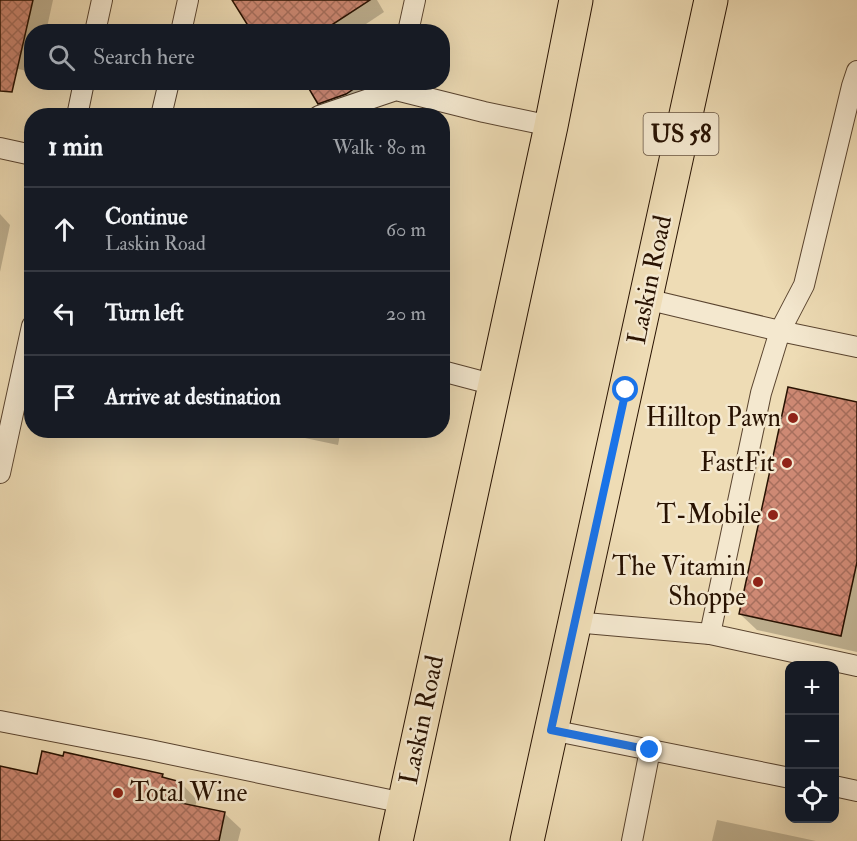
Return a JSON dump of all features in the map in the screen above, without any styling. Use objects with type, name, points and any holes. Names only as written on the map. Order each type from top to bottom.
[{"type":"main road","name":"Laskin Road","points":[[396,841],[551,126],[576,0]]},
{"type":"main road","name":"Laskin Road","points":[[527,841],[711,0]]},
{"type":"lane","points":[[97,24],[102,0]]},
{"type":"lane","points":[[183,24],[188,0]]},
{"type":"lane","points":[[410,24],[415,0]]},
{"type":"lane","points":[[710,634],[761,393],[780,331],[804,285],[857,71]]},
{"type":"lane","points":[[79,108],[82,90]]},
{"type":"lane","points":[[163,108],[167,90]]},
{"type":"lane","points":[[340,108],[386,90]]},
{"type":"lane","points":[[410,90],[484,112],[551,126]]},
{"type":"lane","points":[[0,148],[24,153]]},
{"type":"lane","points":[[645,299],[857,347]]},
{"type":"lane","points":[[0,473],[24,363]]},
{"type":"lane","points":[[450,373],[495,385]]},
{"type":"lane","points":[[574,621],[710,634],[857,666]]},
{"type":"lane","points":[[0,721],[404,802]]},
{"type":"lane","points":[[551,730],[785,776]]},
{"type":"lane","points":[[632,841],[650,750]]},
{"type":"lane","points":[[839,787],[857,791]]},
{"type":"building","points":[[0,0],[33,0],[28,24],[24,24],[24,39],[12,92],[0,91]]},
{"type":"building","points":[[232,0],[370,0],[333,24],[247,24]]},
{"type":"building","points":[[310,90],[352,90],[346,94],[318,104]]},
{"type":"building","points":[[788,387],[857,402],[857,562],[841,636],[739,614]]},
{"type":"building","points":[[42,751],[63,756],[64,752],[163,774],[162,777],[181,782],[176,802],[225,812],[219,841],[0,841],[0,766],[37,774]]},
{"type":"place","name":"Hilltop Pawn","points":[[793,418]]},
{"type":"place","name":"FastFit","points":[[787,463]]},
{"type":"place","name":"T-Mobile","points":[[773,515]]},
{"type":"place","name":"The Vitamin Shoppe","points":[[758,582]]},
{"type":"place","name":"Total Wine","points":[[118,793]]},
{"type":"route","points":[[626,390],[551,730],[650,750]]}]
